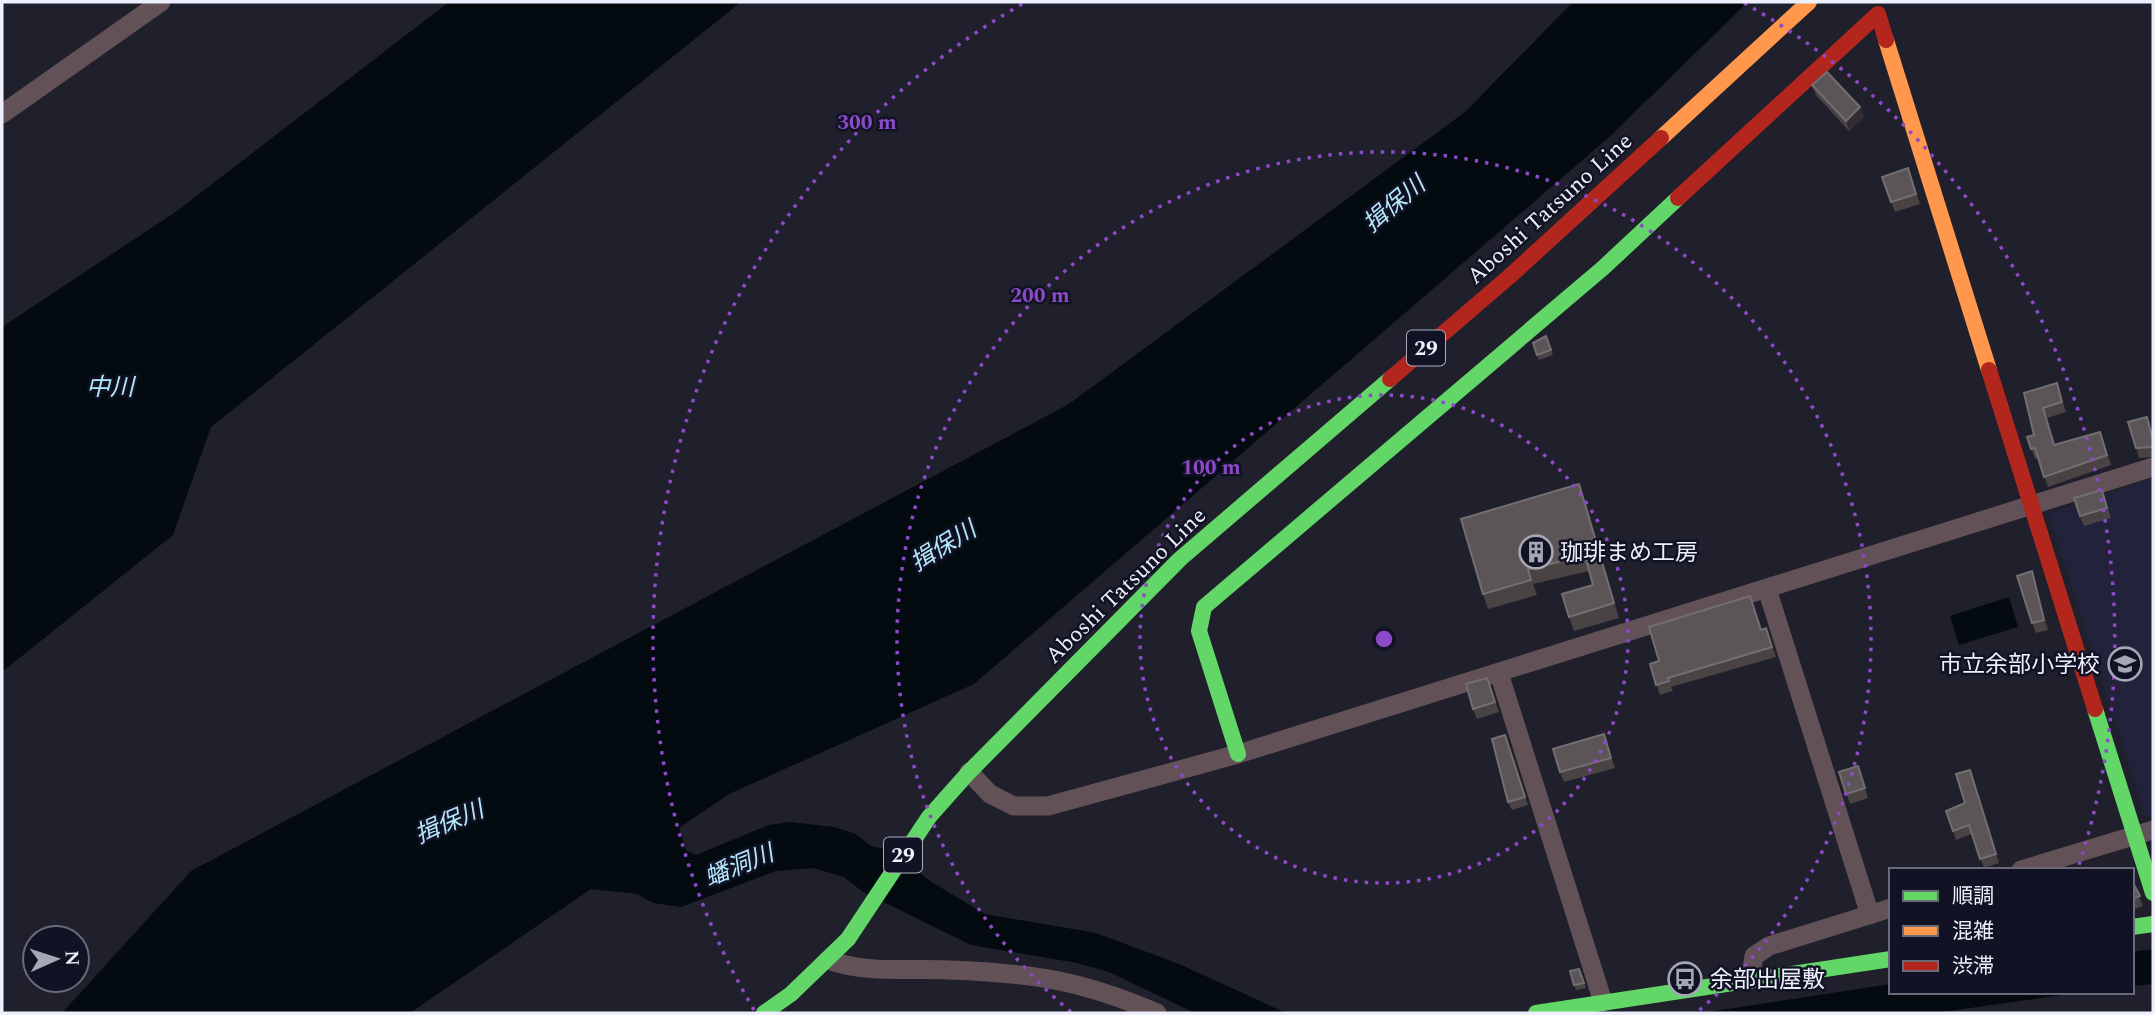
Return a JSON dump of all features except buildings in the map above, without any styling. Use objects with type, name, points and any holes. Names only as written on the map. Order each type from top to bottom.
[{"type":"street","points":[[2,114],[160,2]]},
{"type":"street","name":"Aboshi Tatsuno Line","points":[[764,1013],[828,960],[848,939],[929,817],[969,772],[1180,559],[1510,276],[1808,2]]},
{"type":"street","points":[[1238,754],[1199,631],[1204,607],[1603,268],[1878,14],[2034,505],[2145,833],[2153,893]]},
{"type":"street","points":[[969,772],[990,794],[1014,806],[1048,806],[1238,754],[2153,467]]},
{"type":"street","points":[[1767,589],[1870,915]]},
{"type":"street","points":[[1499,673],[1603,1002]]},
{"type":"street","points":[[2028,868],[2145,833]]},
{"type":"street","points":[[1751,980],[1751,961],[1759,951],[1889,909]]},
{"type":"street","points":[[2134,927],[2153,924]]},
{"type":"street","points":[[1536,1013],[1889,959]]},
{"type":"street","points":[[828,960],[866,970],[948,970],[1036,975],[1086,985],[1157,1013]]},
{"type":"shaded area","name":"市立余部小学校","points":[[2153,478],[2153,815],[2146,817],[2048,513]]},
{"type":"water","name":"中川","points":[[449,2],[741,2],[211,427],[173,535],[2,672],[2,327],[177,211]]},
{"type":"water","points":[[1573,2],[1748,2],[1607,139],[974,684],[729,794],[679,828],[686,850],[696,855],[769,825],[790,822],[834,827],[856,834],[871,846],[893,851],[930,881],[985,914],[1096,933],[1179,964],[1286,1013],[1195,1013],[1109,972],[1077,963],[971,945],[863,892],[844,877],[813,868],[776,871],[681,907],[653,903],[637,894],[591,889],[410,1013],[62,1013],[79,994],[91,994],[91,981],[191,871],[1069,404],[1465,112]]},
{"type":"water","points":[[2009,597],[2018,627],[1959,645],[1950,616]]},
{"type":"water","points":[[2153,949],[2153,984],[2134,986],[2134,952]]},
{"type":"water","points":[[1889,984],[1889,994],[2070,994],[1935,1013],[1701,1013]]},
{"type":"traffic: fast","points":[[1238,754],[1199,631],[1204,607],[1603,268],[1678,198]]},
{"type":"traffic: fast","points":[[764,1013],[791,994],[848,939],[929,817],[969,772],[1180,559],[1390,379]]},
{"type":"traffic: fast","points":[[2095,709],[2153,893]]},
{"type":"traffic: fast","points":[[2134,927],[2153,924]]},
{"type":"traffic: fast","points":[[1536,1013],[1889,959]]},
{"type":"traffic: slow","points":[[1661,138],[1809,2]]},
{"type":"traffic: slow","points":[[1886,40],[1989,370]]},
{"type":"traffic: jam","points":[[1678,198],[1878,14],[1886,40]]},
{"type":"traffic: jam","points":[[1390,379],[1510,276],[1661,138]]},
{"type":"traffic: jam","points":[[1989,370],[2095,709]]},
{"type":"place","name":"珈琲まめ工房","points":[[1536,552]]},
{"type":"place","name":"市立余部小学校","points":[[2125,664]]},
{"type":"place","name":"余部出屋敷","points":[[1685,979]]},
{"type":"water label","name":"揖保川","points":[[1394,204]]},
{"type":"water label","name":"揖保川","points":[[943,546]]},
{"type":"water label","name":"揖保川","points":[[449,822]]},
{"type":"water label","name":"蟠洞川","points":[[739,865]]}]
